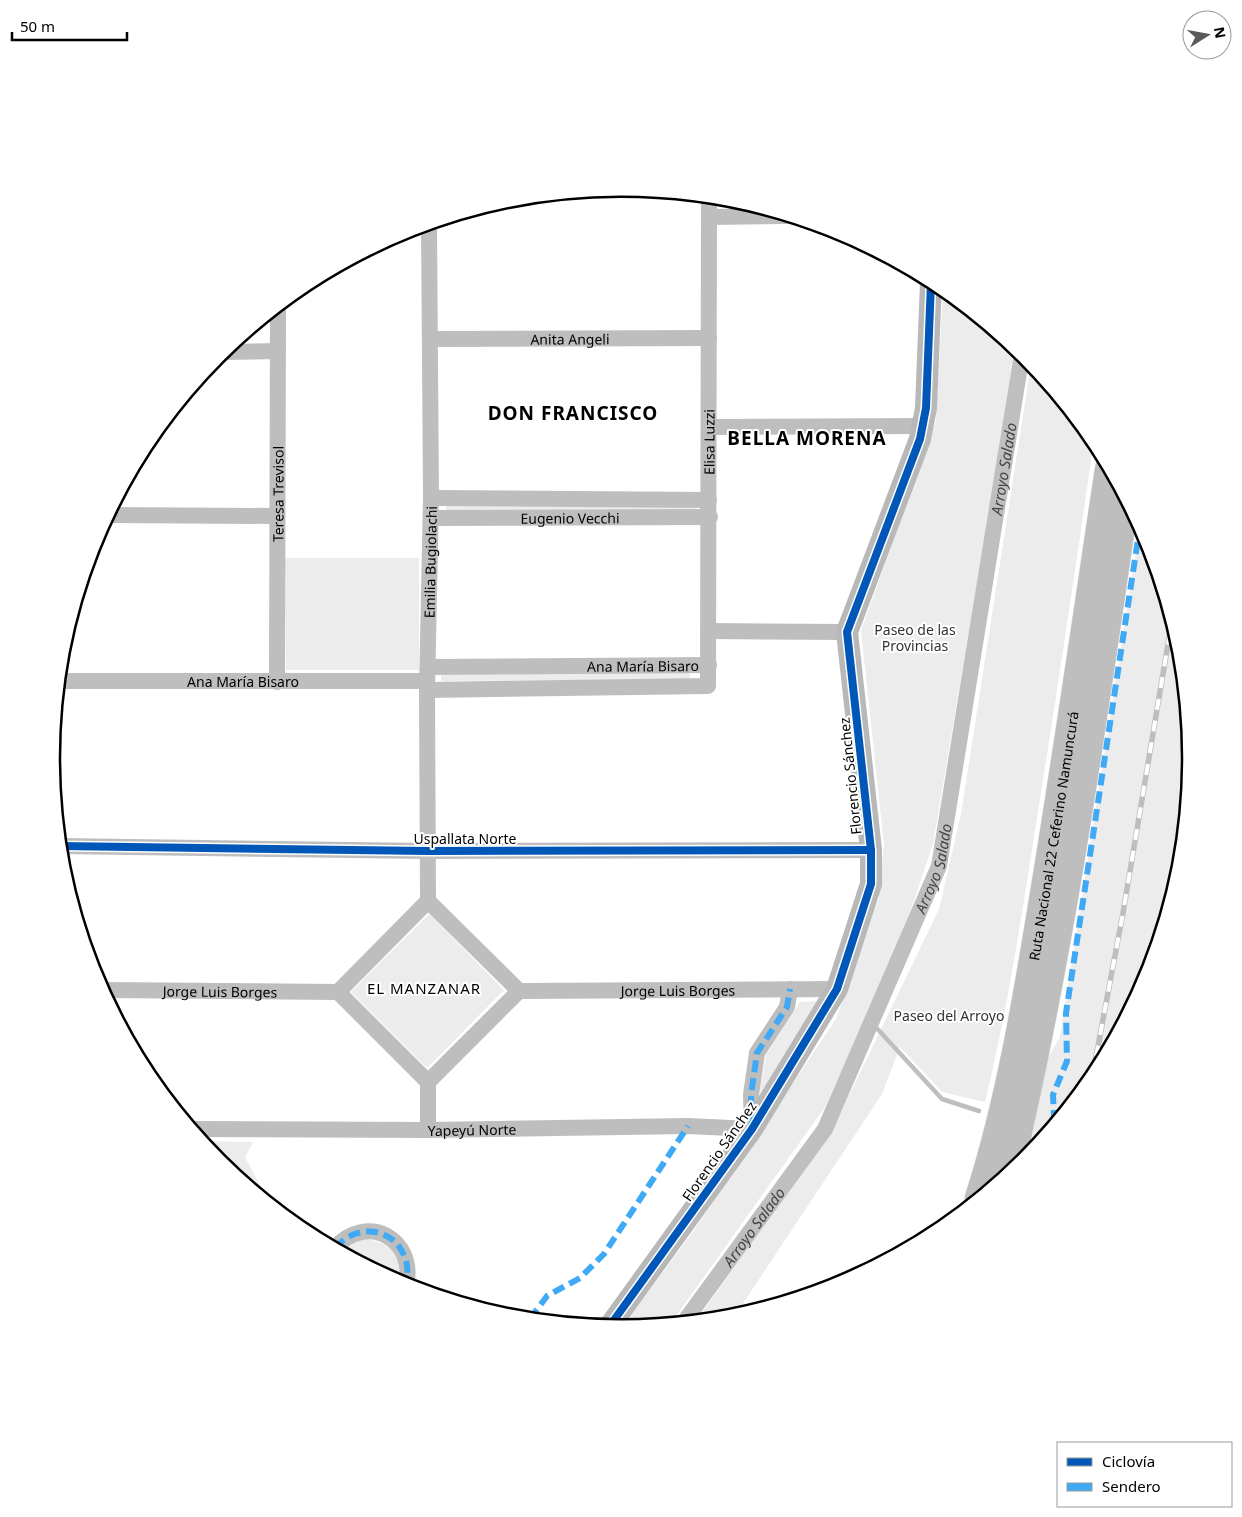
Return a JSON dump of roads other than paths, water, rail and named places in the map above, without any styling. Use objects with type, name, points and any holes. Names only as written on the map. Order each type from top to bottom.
[{"type":"highway","points":[[1102,470],[1102,517]]},
{"type":"highway","name":"Ruta Nacional 22 Ceferino Namuncurá","points":[[982,1188],[1008,1090],[1037,933],[1071,730],[1108,479]]},
{"type":"highway","name":"Ruta Nacional 22 Ceferino Namuncurá","points":[[1011,1161],[1044,1010],[1091,734],[1124,509]]},
{"type":"street","name":"Elisa Luzzi","points":[[708,686],[710,631],[709,204]]},
{"type":"street","points":[[709,217],[763,216]]},
{"type":"street","name":"Emilia Bugiolachi","points":[[428,901],[427,679],[431,518],[429,231]]},
{"type":"street","name":"Florencio Sánchez","points":[[614,1320],[752,1129],[836,989],[871,884],[871,850],[847,632],[920,439],[926,408],[932,291]]},
{"type":"street","name":"Teresa Trevisol","points":[[277,682],[278,314]]},
{"type":"street","name":"Anita Angeli","points":[[431,339],[709,338]]},
{"type":"street","points":[[235,352],[278,350]]},
{"type":"street","points":[[710,427],[923,426]]},
{"type":"street","name":"Eugenio Vecchi","points":[[431,498],[709,500]]},
{"type":"street","points":[[116,515],[277,516]]},
{"type":"street","name":"Eugenio Vecchi","points":[[431,518],[710,517]]},
{"type":"street","points":[[710,631],[847,632]]},
{"type":"street","name":"Ana María Bisaro","points":[[66,681],[277,682],[427,679],[709,665]]},
{"type":"street","name":"Ana María Bisaro","points":[[427,679],[708,686]]},
{"type":"street","name":"Uspallata Norte","points":[[67,846],[428,851],[871,850]]},
{"type":"street","points":[[428,1082],[338,992],[428,901],[518,991],[428,1082],[428,1130]]},
{"type":"street","name":"Florencio Sánchez","points":[[752,1129],[751,1094],[757,1052],[786,1007],[790,989]]},
{"type":"street","name":"Jorge Luis Borges","points":[[518,991],[836,989]]},
{"type":"street","name":"Jorge Luis Borges","points":[[111,990],[338,992]]},
{"type":"street","name":"Yapeyú Norte","points":[[200,1129],[428,1130],[688,1126],[752,1129]]},
{"type":"street","points":[[339,1243],[354,1233],[367,1231],[380,1233],[392,1239],[402,1249],[407,1261],[408,1278]]},
{"type":"waterway","name":"Arroyo Salado","points":[[689,1315],[825,1129],[939,866],[1020,364]]},
{"type":"waterway","points":[[871,1022],[942,1099],[979,1111]]},
{"type":"railway","points":[[1096,1056],[1123,913],[1169,639]]},
{"type":"district","name":"DON FRANCISCO","points":[[573,413]]},
{"type":"district","name":"BELLA MORENA","points":[[807,438]]},
{"type":"district","name":"EL MANZANAR","points":[[424,988]]},
{"type":"park label","name":"Paseo de las Provincias","points":[[915,638]]},
{"type":"park label","name":"Paseo del Arroyo","points":[[949,1015]]}]
